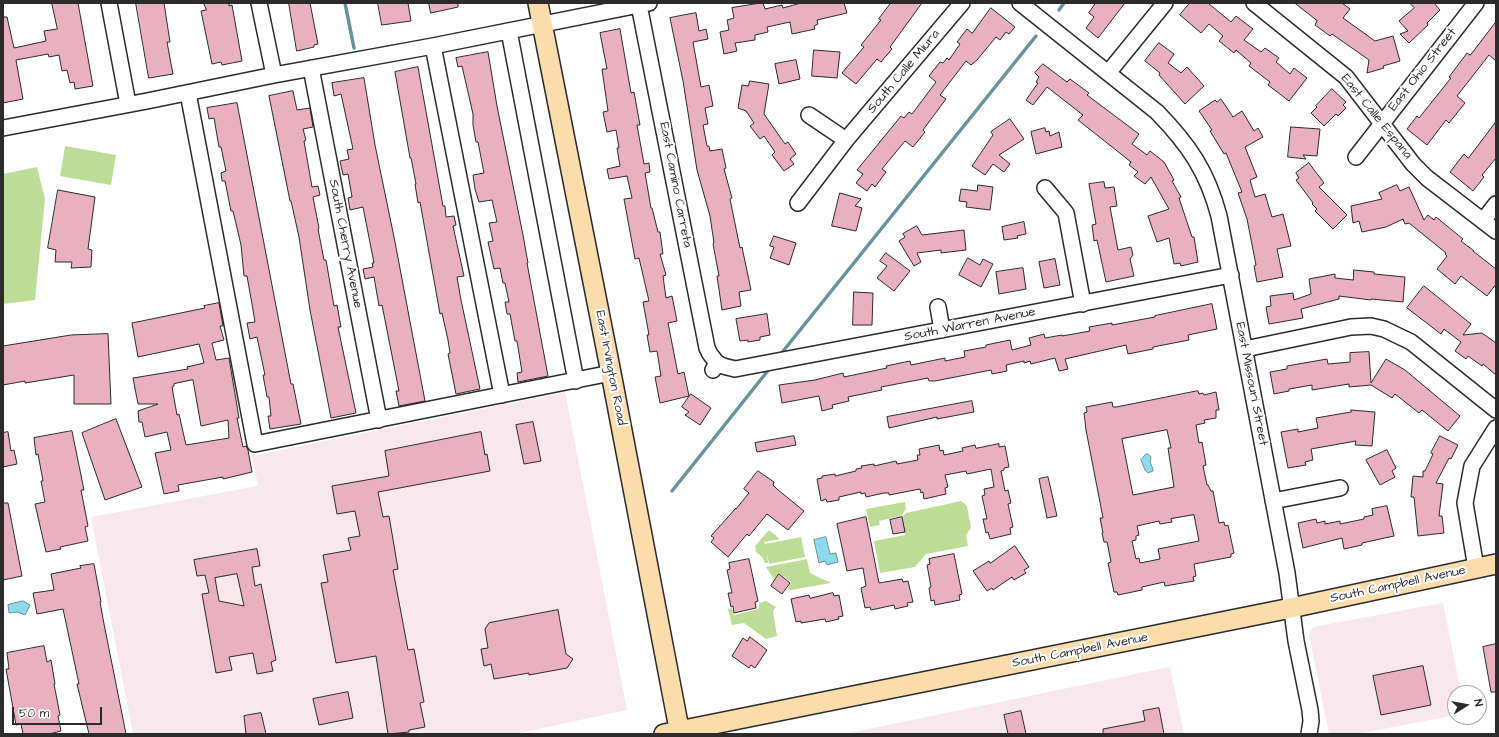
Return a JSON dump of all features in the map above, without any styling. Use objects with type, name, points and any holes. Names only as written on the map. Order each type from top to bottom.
[{"type":"main road","name":"East Irvington Road","points":[[538,3],[612,373],[674,733]]},
{"type":"main road","name":"South Campbell Avenue","points":[[674,733],[1291,608],[1496,564]]},
{"type":"street","points":[[109,3],[128,104]]},
{"type":"street","points":[[259,3],[274,75]]},
{"type":"street","name":"South Calle Miura","points":[[798,203],[846,140],[962,3]]},
{"type":"street","points":[[1020,3],[1108,73],[1165,3]]},
{"type":"street","name":"East Calle Espana","points":[[1254,3],[1346,77],[1413,164],[1427,178],[1496,231]]},
{"type":"street","name":"East Ohio Street","points":[[1356,157],[1476,3]]},
{"type":"street","points":[[3,128],[542,25],[644,4]]},
{"type":"street","name":"East Camino Carreta","points":[[644,4],[707,348],[715,367]]},
{"type":"street","points":[[509,31],[576,380]]},
{"type":"street","points":[[433,46],[502,395]]},
{"type":"street","name":"South Cherry Avenue","points":[[311,68],[379,420]]},
{"type":"street","name":"East Missouri Street","points":[[1108,73],[1156,112],[1174,130],[1198,162],[1208,180],[1214,198],[1231,275],[1287,573],[1296,641],[1310,710],[1311,721],[1309,734]]},
{"type":"street","points":[[188,93],[255,444],[612,373]]},
{"type":"street","points":[[809,115],[846,140]]},
{"type":"street","points":[[1045,188],[1066,213],[1084,304]]},
{"type":"street","points":[[1483,221],[1496,204]]},
{"type":"street","name":"South Warren Avenue","points":[[715,367],[723,366],[735,369],[1231,275]]},
{"type":"street","points":[[938,307],[942,330]]},
{"type":"street","points":[[1245,349],[1351,327],[1371,326],[1384,329],[1411,342],[1496,410]]},
{"type":"street","points":[[1476,568],[1465,503],[1472,466],[1496,428]]},
{"type":"street","points":[[1273,501],[1340,488]]},
{"type":"shaded area","points":[[565,392],[627,710],[514,734],[133,734],[91,517],[258,486],[252,456]]},
{"type":"shaded area","points":[[1443,603],[1459,685],[1447,685],[1447,717],[1357,734],[1329,734],[1309,634],[1313,627]]},
{"type":"shaded area","points":[[1170,667],[1184,734],[844,734]]},
{"type":"green space","points":[[65,146],[116,155],[111,185],[60,176]]},
{"type":"green space","points":[[37,167],[45,199],[35,300],[3,304],[3,174]]},
{"type":"green space","points":[[961,501],[967,506],[971,528],[966,535],[968,546],[926,554],[915,567],[880,573],[874,541],[905,535],[902,517],[906,513]]},
{"type":"green space","points":[[905,502],[906,509],[901,516],[879,521],[880,525],[870,527],[866,509]]},
{"type":"green space","points":[[769,530],[780,539],[764,542],[765,544],[801,537],[805,557],[769,564],[767,553],[768,563],[765,563],[762,557],[756,552],[755,546]]},
{"type":"green space","points":[[807,559],[810,573],[831,583],[791,590],[788,588],[791,582],[779,573],[774,579],[766,567]]},
{"type":"green space","points":[[766,601],[776,607],[773,611],[777,636],[766,639],[744,623],[732,625],[728,609],[732,608],[734,615],[759,609],[759,603]]},
{"type":"water","points":[[1146,454],[1151,457],[1150,462],[1153,469],[1153,471],[1148,473],[1145,470],[1141,460]]},
{"type":"water","points":[[826,537],[830,554],[836,553],[838,562],[827,565],[825,561],[819,563],[814,540]]},
{"type":"water","points":[[23,601],[30,605],[25,615],[18,612],[9,613],[8,605]]},
{"type":"building","points":[[52,3],[78,3],[93,86],[75,89],[74,82],[70,83],[67,70],[62,71],[59,55],[49,57],[48,54],[16,60],[23,99],[3,103],[3,17],[7,17],[14,48],[46,41],[44,31],[57,29]]},
{"type":"building","points":[[136,3],[164,3],[170,42],[167,42],[173,74],[149,78]]},
{"type":"building","points":[[204,3],[229,3],[229,6],[232,5],[242,61],[222,65],[221,62],[212,64],[201,11],[206,10]]},
{"type":"building","points":[[289,3],[310,3],[318,44],[314,45],[314,47],[297,51]]},
{"type":"building","points":[[378,3],[408,3],[411,21],[382,25]]},
{"type":"building","points":[[429,3],[458,3],[458,7],[431,13]]},
{"type":"building","points":[[763,3],[765,9],[782,5],[783,8],[801,3],[844,3],[847,13],[817,20],[818,24],[814,26],[815,29],[792,34],[790,22],[767,27],[768,32],[755,35],[755,40],[735,43],[737,51],[724,54],[720,32],[729,30],[727,20],[734,18],[732,8]]},
{"type":"building","points":[[891,3],[922,3],[890,47],[892,49],[881,62],[877,59],[856,84],[842,73],[864,47],[861,45],[881,20],[879,19]]},
{"type":"building","points":[[1096,3],[1125,3],[1098,38],[1086,28],[1094,17],[1089,13]]},
{"type":"building","points":[[1190,3],[1208,3],[1231,22],[1236,16],[1253,29],[1244,40],[1261,52],[1265,48],[1279,58],[1276,62],[1290,74],[1294,68],[1307,78],[1289,101],[1268,85],[1270,82],[1249,66],[1251,63],[1236,50],[1234,53],[1219,41],[1223,36],[1209,24],[1201,33],[1180,15]]},
{"type":"building","points":[[1295,3],[1342,3],[1350,9],[1343,18],[1375,41],[1393,36],[1400,61],[1367,73],[1369,60],[1332,34],[1330,36],[1315,25],[1317,21]]},
{"type":"building","points":[[1410,3],[1434,3],[1440,10],[1427,23],[1428,25],[1409,43],[1400,34],[1408,31],[1399,21],[1414,8]]},
{"type":"building","points":[[991,8],[1015,27],[1009,34],[1006,32],[1000,40],[996,37],[971,65],[966,61],[940,95],[946,99],[923,130],[925,132],[913,147],[905,141],[882,169],[886,172],[875,187],[872,184],[867,191],[856,183],[863,174],[857,170],[901,116],[904,118],[909,112],[912,114],[936,82],[929,76],[940,62],[943,63],[947,58],[949,60],[960,44],[957,42],[967,29],[972,33]]},
{"type":"building","points":[[696,13],[699,31],[706,29],[708,39],[693,42],[701,87],[709,85],[713,106],[705,108],[708,124],[703,125],[707,146],[709,146],[710,151],[722,149],[726,168],[724,169],[732,198],[730,199],[740,248],[742,247],[751,290],[739,292],[741,306],[722,310],[717,276],[719,276],[710,216],[697,170],[683,81],[670,18]]},
{"type":"building","points":[[1496,22],[1496,61],[1489,55],[1457,96],[1465,103],[1449,123],[1446,120],[1427,145],[1407,129],[1417,116],[1419,118],[1451,78],[1449,77],[1467,53],[1470,55]]},
{"type":"building","points":[[620,29],[631,93],[634,92],[640,125],[637,125],[644,164],[649,163],[650,172],[645,173],[651,208],[658,232],[660,232],[663,254],[660,254],[666,275],[663,276],[666,298],[672,296],[677,321],[668,323],[678,374],[684,372],[689,396],[660,403],[655,377],[661,376],[657,351],[650,352],[647,335],[649,335],[643,302],[649,301],[639,258],[635,259],[624,199],[632,198],[627,176],[609,179],[607,169],[620,166],[616,130],[607,132],[603,112],[608,111],[602,69],[607,69],[600,33]]},
{"type":"building","points":[[1159,43],[1174,54],[1168,63],[1181,73],[1187,67],[1204,86],[1185,104],[1159,75],[1160,73],[1145,61]]},
{"type":"building","points":[[814,50],[840,52],[837,78],[812,76]]},
{"type":"building","points":[[488,52],[548,376],[518,382],[517,373],[522,372],[517,341],[515,341],[510,314],[507,314],[505,302],[509,302],[505,283],[503,283],[500,268],[494,269],[488,242],[493,241],[489,223],[497,222],[492,200],[479,202],[475,189],[473,175],[484,173],[478,142],[476,142],[473,114],[462,66],[458,67],[456,58]]},
{"type":"building","points":[[796,60],[800,79],[779,84],[775,64]]},
{"type":"building","points":[[1043,64],[1067,82],[1070,79],[1089,93],[1087,95],[1139,134],[1132,144],[1147,155],[1150,151],[1164,162],[1181,197],[1179,198],[1192,237],[1194,237],[1198,262],[1181,266],[1180,263],[1174,264],[1169,238],[1157,242],[1148,216],[1169,209],[1151,177],[1145,184],[1134,176],[1138,172],[1129,165],[1131,162],[1078,120],[1083,115],[1047,87],[1033,105],[1026,100],[1038,83],[1036,82],[1039,77],[1035,73]]},
{"type":"building","points":[[418,67],[443,206],[445,206],[446,217],[454,216],[456,225],[453,226],[464,276],[457,277],[480,389],[456,394],[448,354],[450,353],[448,340],[442,313],[440,314],[420,202],[418,203],[416,184],[395,72]]},
{"type":"building","points":[[364,78],[375,145],[425,401],[399,406],[396,391],[399,391],[382,305],[379,306],[374,277],[365,279],[363,269],[373,267],[372,263],[374,263],[363,207],[350,210],[348,198],[352,197],[348,174],[343,175],[340,161],[349,159],[347,150],[353,149],[341,94],[334,96],[332,83]]},
{"type":"building","points":[[750,81],[769,84],[764,114],[785,144],[788,142],[796,154],[790,159],[794,164],[784,171],[772,155],[775,152],[764,136],[760,139],[750,126],[754,123],[746,111],[738,108],[742,85],[748,86]]},
{"type":"building","points":[[1332,89],[1346,102],[1343,105],[1346,108],[1338,116],[1336,114],[1324,126],[1311,113]]},
{"type":"building","points":[[293,91],[297,110],[310,108],[313,127],[303,129],[306,140],[304,141],[312,187],[318,186],[320,195],[313,197],[318,229],[324,260],[326,260],[334,306],[337,305],[341,327],[338,327],[356,413],[331,418],[310,310],[299,237],[290,201],[269,96]]},
{"type":"building","points":[[1221,99],[1233,117],[1242,111],[1254,131],[1258,128],[1263,137],[1245,147],[1257,177],[1250,180],[1255,197],[1265,194],[1272,217],[1283,214],[1291,246],[1277,249],[1283,277],[1257,282],[1254,266],[1256,265],[1247,219],[1238,193],[1242,192],[1226,153],[1224,154],[1210,131],[1212,130],[1199,111],[1215,100],[1217,102]]},
{"type":"building","points":[[237,103],[291,384],[293,384],[301,424],[270,429],[268,416],[271,416],[269,397],[267,397],[263,375],[265,375],[257,337],[250,339],[247,323],[255,322],[247,276],[244,276],[241,245],[233,211],[231,211],[225,181],[222,181],[221,173],[226,171],[221,147],[219,147],[214,118],[209,119],[207,108]]},
{"type":"building","points":[[1010,119],[1024,139],[999,155],[1010,164],[1004,172],[993,164],[985,175],[972,166],[993,135],[991,132]]},
{"type":"building","points":[[1496,122],[1496,158],[1482,175],[1484,177],[1473,191],[1450,172],[1464,154],[1468,158]]},
{"type":"building","points":[[1291,127],[1320,129],[1317,156],[1303,155],[1306,159],[1288,157]]},
{"type":"building","points":[[1045,128],[1046,132],[1049,131],[1050,136],[1059,132],[1062,147],[1036,154],[1031,132]]},
{"type":"building","points":[[1309,163],[1324,183],[1319,187],[1347,215],[1333,229],[1315,211],[1317,209],[1296,180],[1299,178],[1296,173]]},
{"type":"building","points":[[1104,182],[1105,188],[1114,187],[1117,206],[1110,207],[1118,250],[1131,247],[1133,255],[1130,259],[1134,276],[1106,282],[1097,240],[1094,241],[1092,225],[1096,224],[1089,184]]},
{"type":"building","points":[[978,185],[993,187],[990,210],[966,207],[967,202],[959,201],[961,189],[977,191]]},
{"type":"building","points":[[1397,185],[1400,191],[1409,187],[1424,220],[1428,215],[1434,220],[1436,217],[1463,239],[1461,241],[1496,269],[1496,284],[1487,296],[1461,276],[1455,284],[1437,269],[1447,256],[1445,254],[1446,253],[1409,223],[1405,224],[1403,219],[1386,227],[1362,232],[1359,221],[1353,223],[1351,206],[1382,199],[1379,193]]},
{"type":"building","points":[[58,190],[95,197],[88,249],[92,250],[91,267],[71,268],[72,262],[55,262],[56,250],[48,248]]},
{"type":"building","points":[[840,193],[861,199],[855,206],[862,208],[856,231],[832,226]]},
{"type":"building","points":[[1024,222],[1026,234],[1017,236],[1018,238],[1004,240],[1002,227]]},
{"type":"building","points":[[917,226],[922,235],[964,230],[966,250],[941,253],[941,250],[917,253],[921,262],[914,266],[899,241],[905,237],[903,234]]},
{"type":"building","points":[[774,236],[796,243],[789,265],[770,258],[774,247],[770,246]]},
{"type":"building","points":[[886,253],[910,271],[894,291],[877,278],[887,266],[880,261]]},
{"type":"building","points":[[968,258],[980,265],[983,259],[993,264],[981,287],[959,275]]},
{"type":"building","points":[[1055,259],[1060,285],[1044,288],[1039,262]]},
{"type":"building","points":[[1023,268],[1026,289],[999,294],[996,272]]},
{"type":"building","points":[[1354,270],[1374,272],[1374,274],[1405,277],[1403,302],[1339,296],[1339,299],[1301,309],[1303,318],[1269,324],[1266,307],[1271,306],[1270,296],[1293,293],[1294,300],[1311,294],[1309,279],[1335,274],[1335,278],[1353,280]]},
{"type":"building","points":[[1424,286],[1471,324],[1463,335],[1482,333],[1496,343],[1496,375],[1483,364],[1482,366],[1468,356],[1466,359],[1455,351],[1461,342],[1444,329],[1441,334],[1407,308]]},
{"type":"building","points":[[854,292],[873,293],[872,325],[853,325]]},
{"type":"building","points":[[219,303],[223,326],[220,326],[224,340],[212,343],[216,360],[229,358],[239,418],[237,418],[243,447],[246,446],[248,450],[252,472],[223,479],[223,477],[178,485],[179,491],[164,494],[155,453],[171,450],[167,432],[145,437],[142,422],[139,422],[138,411],[158,404],[138,404],[133,378],[188,369],[187,367],[204,363],[199,344],[138,357],[132,323],[205,308],[204,306]],"holes":[[[193,380],[201,426],[228,420],[229,438],[186,445],[179,414],[177,415],[172,387],[174,384]]]},
{"type":"building","points":[[1212,304],[1217,329],[1188,335],[1189,340],[1153,347],[1153,349],[1128,354],[1126,345],[1065,359],[1068,369],[1059,371],[1055,358],[1031,364],[1030,361],[1024,363],[1024,361],[1006,365],[1007,371],[992,374],[991,370],[935,381],[929,381],[928,378],[881,387],[882,390],[848,397],[849,401],[832,405],[833,408],[822,411],[819,396],[782,403],[779,385],[815,380],[843,373],[844,377],[887,368],[886,366],[910,361],[911,365],[945,358],[945,361],[965,357],[964,351],[986,347],[986,345],[1010,340],[1012,350],[1031,345],[1029,338],[1044,334],[1045,338],[1090,331],[1089,327],[1112,323],[1112,325],[1155,317]]},
{"type":"building","points":[[767,314],[770,335],[760,337],[760,340],[748,342],[748,340],[740,341],[736,319]]},
{"type":"building","points":[[108,334],[111,404],[74,404],[74,375],[3,385],[3,346],[71,335]]},
{"type":"building","points":[[1369,352],[1371,383],[1386,359],[1405,370],[1460,416],[1448,431],[1422,410],[1419,413],[1395,394],[1392,398],[1371,385],[1349,387],[1349,384],[1312,390],[1312,385],[1289,389],[1289,391],[1274,394],[1270,372],[1287,369],[1287,366],[1327,359],[1328,364],[1350,362],[1350,353]]},
{"type":"building","points":[[1198,391],[1199,394],[1203,393],[1204,395],[1216,392],[1219,410],[1216,410],[1216,418],[1204,420],[1205,423],[1196,425],[1199,443],[1202,442],[1206,465],[1203,466],[1207,485],[1211,491],[1213,491],[1219,523],[1224,522],[1225,526],[1228,525],[1234,553],[1231,554],[1231,557],[1194,564],[1196,576],[1193,577],[1194,581],[1165,586],[1164,582],[1142,587],[1142,590],[1118,595],[1117,592],[1114,592],[1108,563],[1111,562],[1107,542],[1104,542],[1102,533],[1100,518],[1103,518],[1084,413],[1087,412],[1086,407],[1112,402],[1113,407]],"holes":[[[1167,430],[1171,448],[1168,448],[1174,487],[1133,495],[1122,439]],[[1194,515],[1199,541],[1158,549],[1160,559],[1140,563],[1139,558],[1136,559],[1132,541],[1136,540],[1136,536],[1139,535],[1137,526],[1159,521],[1160,524],[1172,522],[1171,519]]]},
{"type":"building","points":[[691,394],[711,408],[700,425],[685,415],[689,412],[682,407]]},
{"type":"building","points":[[972,401],[974,412],[937,419],[937,417],[889,428],[887,417]]},
{"type":"building","points":[[1351,410],[1375,412],[1372,446],[1355,445],[1356,441],[1311,449],[1313,460],[1305,462],[1306,465],[1288,468],[1281,432],[1298,429],[1298,432],[1318,428],[1316,418],[1351,412]]},
{"type":"building","points":[[116,419],[142,487],[105,500],[82,433]]},
{"type":"building","points":[[533,422],[541,461],[524,464],[516,425]]},
{"type":"building","points":[[72,431],[84,490],[81,490],[88,526],[85,527],[88,541],[60,547],[61,549],[46,552],[35,504],[45,502],[41,481],[43,481],[38,454],[36,455],[34,438]]},
{"type":"building","points":[[8,432],[11,451],[14,450],[17,464],[3,467],[3,433]]},
{"type":"building","points":[[481,432],[485,455],[487,454],[490,471],[378,492],[383,517],[389,516],[398,569],[393,570],[408,650],[414,649],[424,702],[420,703],[425,727],[409,730],[409,732],[388,734],[376,656],[336,663],[321,583],[328,582],[323,555],[351,550],[348,538],[360,536],[355,511],[337,514],[332,486],[389,476],[385,451]]},
{"type":"building","points":[[794,436],[796,445],[757,452],[755,443]]},
{"type":"building","points":[[1440,436],[1458,445],[1451,459],[1449,458],[1436,483],[1443,484],[1439,516],[1442,516],[1444,533],[1418,536],[1414,497],[1411,497],[1413,476],[1423,477],[1423,471],[1425,471],[1433,454],[1431,453]]},
{"type":"building","points":[[999,444],[999,447],[1005,446],[1009,467],[1004,468],[1004,470],[1001,471],[1005,491],[1008,490],[1011,503],[1008,504],[1013,527],[1010,528],[1011,534],[990,539],[988,532],[986,533],[983,519],[987,519],[982,496],[985,495],[984,489],[994,487],[991,469],[967,474],[966,471],[945,475],[948,487],[945,488],[946,494],[924,499],[923,492],[921,493],[920,489],[889,495],[889,493],[884,493],[866,497],[865,493],[861,494],[861,492],[839,497],[839,500],[827,502],[826,499],[821,501],[817,479],[822,478],[822,476],[835,474],[835,476],[856,471],[856,469],[862,468],[861,466],[874,464],[874,466],[896,461],[897,464],[918,460],[917,455],[920,455],[919,449],[939,445],[940,451],[943,450],[944,455],[963,451],[962,448],[975,445],[976,448]]},
{"type":"building","points":[[1387,450],[1396,468],[1392,471],[1395,477],[1380,485],[1366,460]]},
{"type":"building","points":[[758,471],[774,482],[773,485],[777,489],[804,511],[788,530],[767,514],[749,536],[747,534],[728,557],[711,542],[714,538],[711,536],[749,493],[744,489]]},
{"type":"building","points":[[1048,477],[1057,516],[1047,518],[1039,479]]},
{"type":"building","points":[[3,503],[8,503],[22,576],[3,580]]},
{"type":"building","points":[[1387,506],[1394,536],[1362,543],[1362,545],[1344,549],[1342,538],[1303,548],[1298,523],[1316,519],[1317,523],[1325,521],[1325,524],[1340,521],[1340,524],[1364,519],[1364,517],[1373,515],[1372,509]]},
{"type":"building","points":[[866,517],[879,583],[902,579],[903,582],[908,581],[913,602],[907,603],[908,606],[895,609],[894,605],[871,610],[870,607],[865,608],[861,588],[866,586],[863,568],[847,571],[837,524]]},
{"type":"building","points":[[902,517],[905,532],[893,534],[890,520]]},
{"type":"building","points":[[1015,546],[1029,567],[1024,570],[1026,573],[1014,580],[1012,577],[993,590],[992,588],[987,591],[973,571],[989,561],[990,563]]},
{"type":"building","points":[[257,549],[260,566],[252,567],[255,586],[261,584],[276,660],[271,662],[273,671],[257,674],[253,653],[229,657],[232,670],[216,673],[202,594],[209,593],[205,575],[197,576],[194,560]],"holes":[[[237,574],[244,606],[219,601],[215,578]]]},
{"type":"building","points":[[954,554],[962,594],[959,595],[960,600],[935,605],[934,600],[931,601],[929,588],[931,587],[927,565],[930,564],[929,559]]},
{"type":"building","points":[[749,559],[758,601],[755,602],[756,608],[734,613],[728,593],[732,593],[727,570],[730,569],[729,563]]},
{"type":"building","points":[[94,564],[104,624],[126,734],[89,734],[77,684],[79,684],[63,609],[37,614],[33,593],[54,590],[51,574],[81,568],[80,566]]},
{"type":"building","points":[[779,574],[790,583],[782,594],[771,586]]},
{"type":"building","points":[[833,593],[834,596],[839,595],[843,616],[838,617],[839,619],[826,622],[825,619],[801,623],[801,621],[796,622],[791,599],[809,595],[810,598]]},
{"type":"building","points":[[558,610],[566,654],[573,659],[567,668],[529,675],[529,673],[494,679],[491,664],[484,666],[481,649],[488,648],[485,629],[489,623]]},
{"type":"building","points":[[750,637],[767,650],[755,668],[751,665],[749,668],[732,656],[743,638],[747,641]]},
{"type":"building","points":[[1496,644],[1496,692],[1491,692],[1483,647]]},
{"type":"building","points":[[44,646],[47,662],[51,660],[60,715],[58,716],[61,731],[49,734],[23,734],[21,724],[16,725],[6,669],[9,669],[7,653]]},
{"type":"building","points":[[1423,666],[1431,705],[1381,715],[1373,676]]},
{"type":"building","points":[[348,692],[353,718],[319,725],[313,699]]},
{"type":"building","points":[[1159,708],[1164,734],[1103,734],[1103,729],[1145,721],[1143,711]]},
{"type":"building","points":[[1021,711],[1026,734],[1008,734],[1004,715]]},
{"type":"building","points":[[261,713],[266,734],[246,734],[244,716]]},
{"type":"waterway","points":[[345,3],[354,48]]},
{"type":"waterway","points":[[1059,10],[1064,3]]},
{"type":"waterway","points":[[780,355],[1036,36]]},
{"type":"waterway","points":[[672,491],[770,368]]}]
